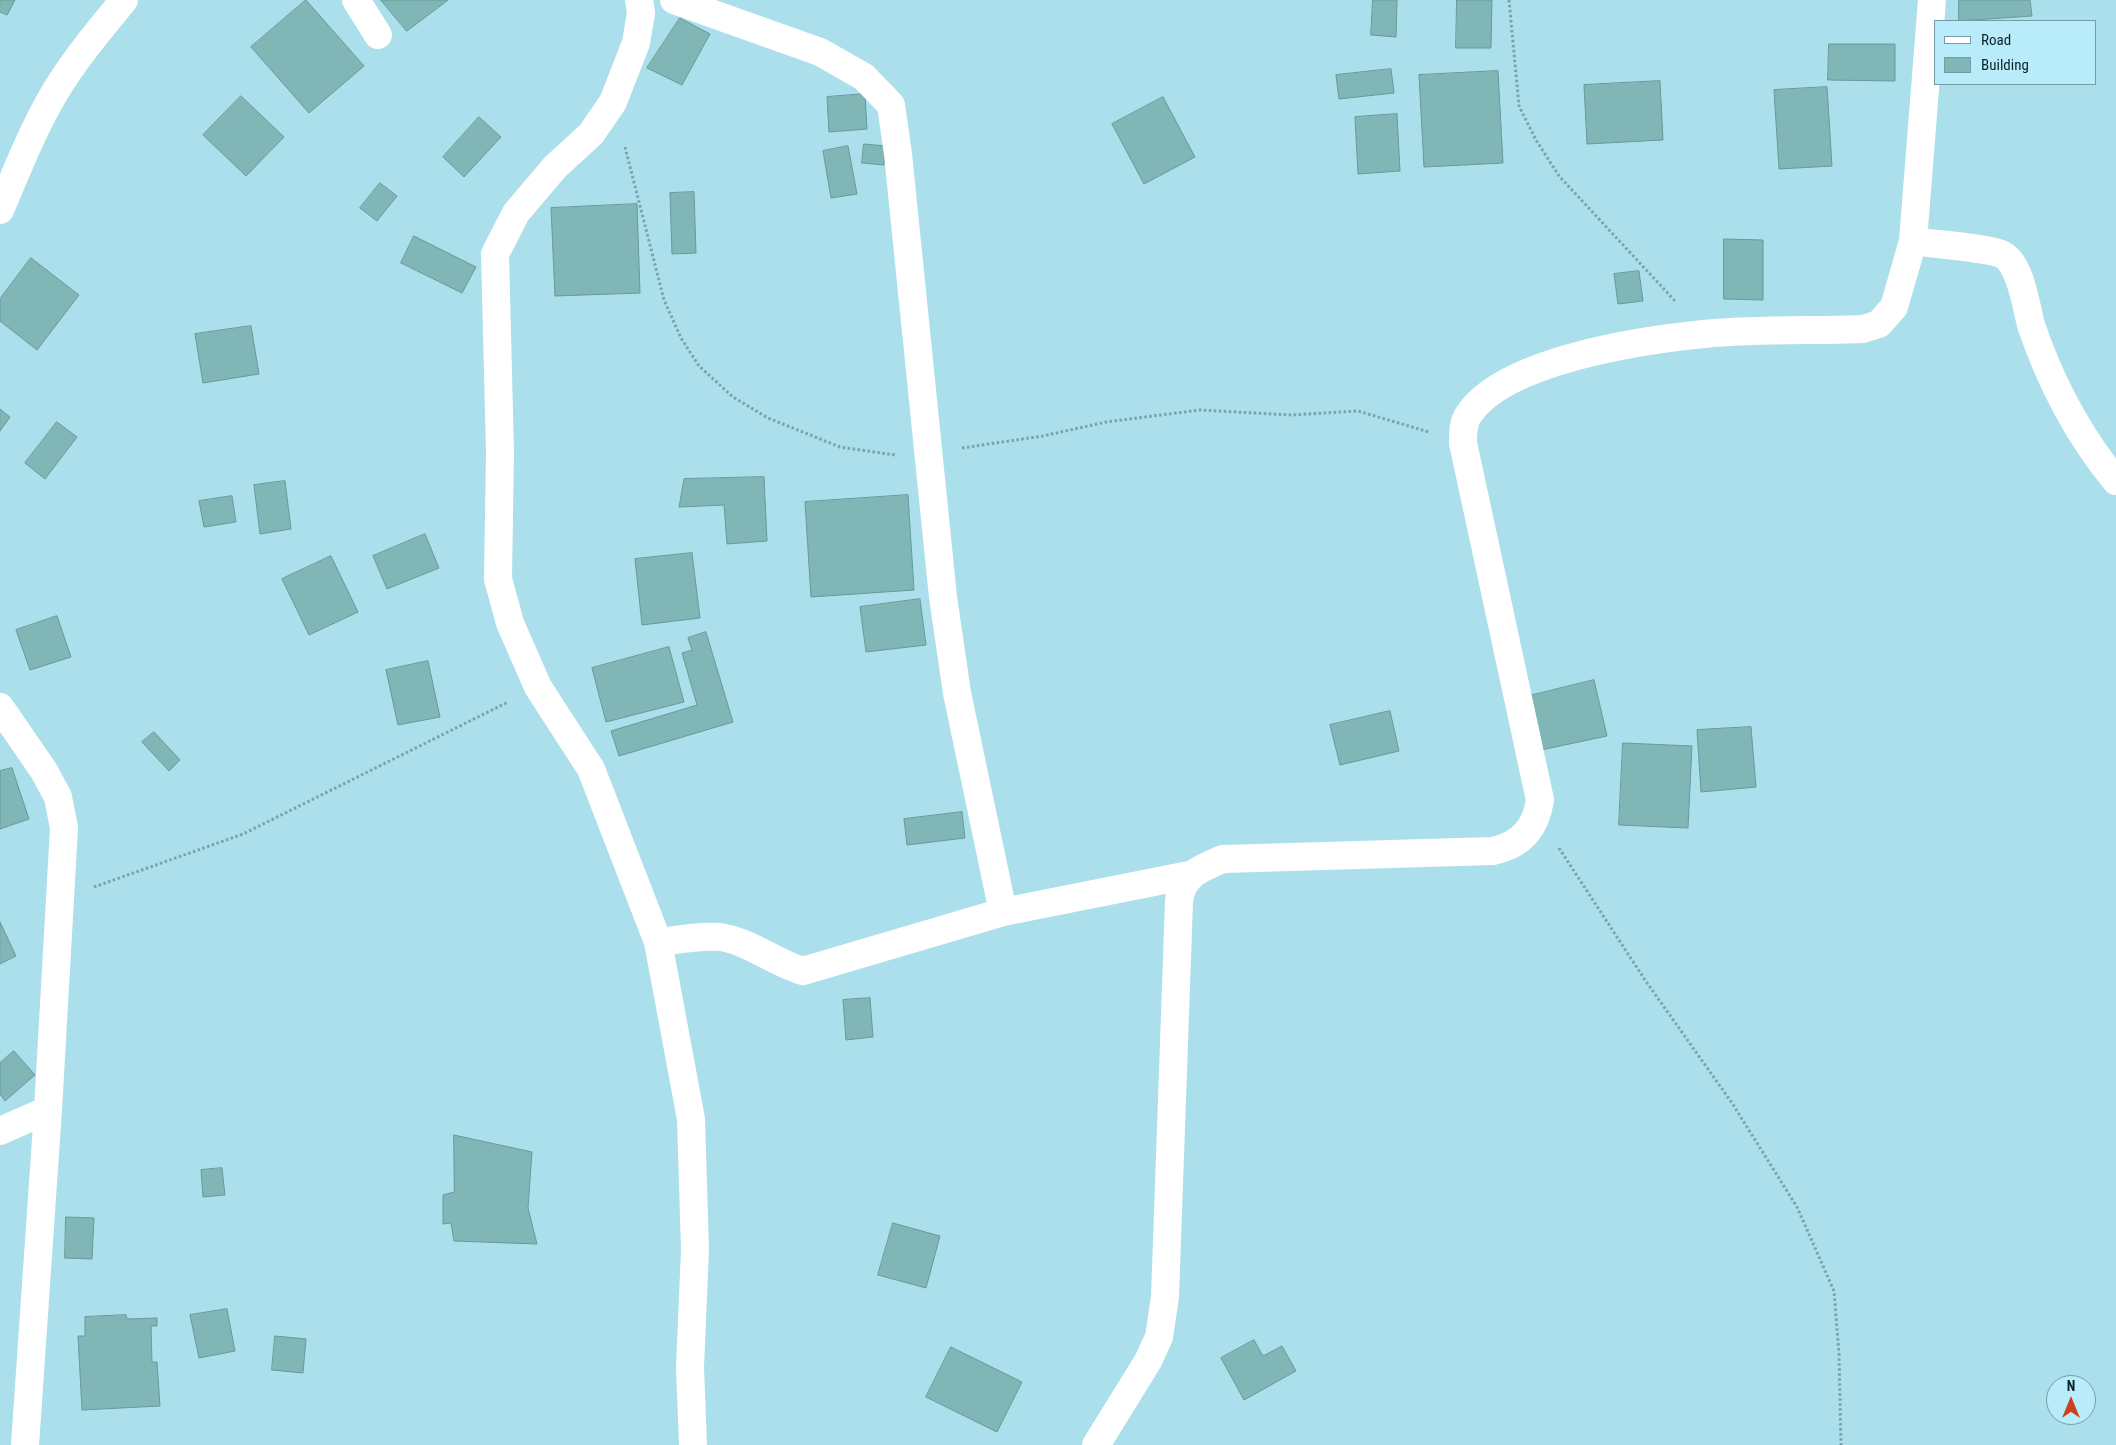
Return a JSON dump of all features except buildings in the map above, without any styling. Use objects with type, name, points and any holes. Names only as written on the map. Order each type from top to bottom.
[{"type":"street","points":[[0,210],[21,161],[55,92],[97,32],[124,0]]},
{"type":"street","points":[[356,0],[378,35]]},
{"type":"street","points":[[639,0],[641,13],[636,43],[613,102],[591,134],[554,167],[516,213],[495,254],[500,452],[498,579],[510,623],[538,688],[591,770],[658,942],[692,1119],[695,1250],[690,1366],[693,1445]]},
{"type":"street","points":[[674,0],[820,52],[864,77],[890,104],[898,154],[943,597],[957,693],[1002,912]]},
{"type":"street","points":[[658,942],[698,937],[721,937],[743,945],[784,966],[803,971],[1002,912],[1190,875],[1223,859],[1494,851],[1506,848],[1517,842],[1529,831],[1538,816],[1540,800],[1463,443],[1463,427],[1468,415],[1501,385],[1550,363],[1602,350],[1705,334],[1872,328],[1888,316],[1894,307],[1913,241],[1932,0]]},
{"type":"street","points":[[1913,241],[1998,253],[2010,261],[2016,270],[2032,326],[2058,393],[2080,431],[2116,481]]},
{"type":"street","points":[[0,707],[44,771],[58,797],[64,828],[48,1110],[25,1445]]},
{"type":"street","points":[[1096,1445],[1148,1361],[1159,1337],[1165,1297],[1179,901],[1183,884],[1190,875]]},
{"type":"street","points":[[0,1131],[48,1110]]},
{"type":"path","points":[[1509,0],[1519,106],[1536,140],[1559,176],[1705,334]]},
{"type":"path","points":[[613,102],[664,300],[681,338],[699,366],[733,397],[768,418],[840,447],[886,453],[908,459],[930,459],[960,448],[1043,436],[1106,422],[1200,410],[1291,415],[1358,411],[1463,443]]},
{"type":"path","points":[[60,899],[244,834],[538,688]]},
{"type":"path","points":[[1538,816],[1644,980],[1732,1103],[1798,1207],[1834,1291],[1839,1354],[1841,1445]]}]
